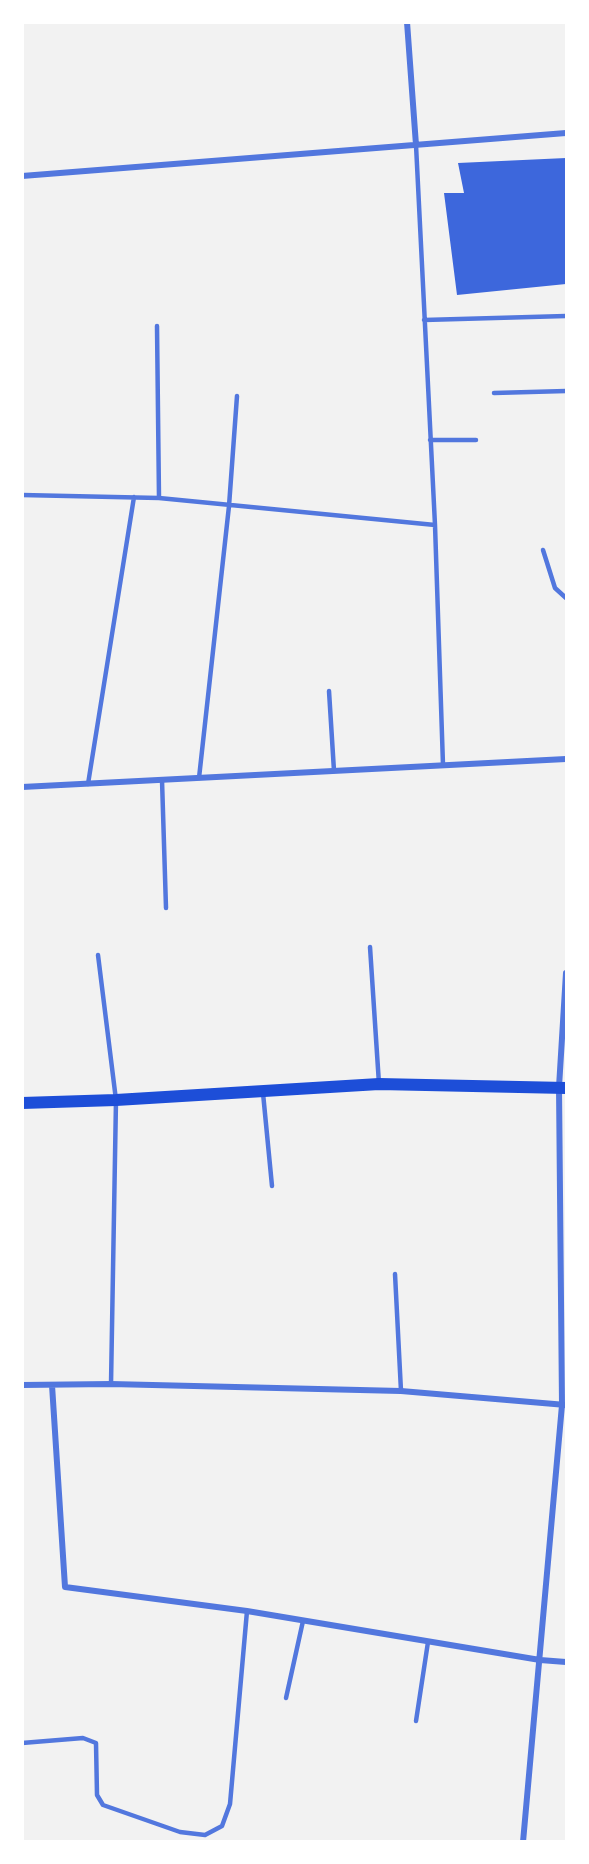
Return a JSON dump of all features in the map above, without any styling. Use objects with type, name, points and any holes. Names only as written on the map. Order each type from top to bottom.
[{"type":"main road","points":[[22,1103],[116,1100],[379,1084],[562,1087]]},
{"type":"street","points":[[407,22],[416,145]]},
{"type":"street","points":[[22,176],[567,133]]},
{"type":"street","points":[[22,787],[567,759]]},
{"type":"street","points":[[523,1842],[564,1405],[562,1087],[567,973]]},
{"type":"street","points":[[22,1385],[111,1384],[401,1391],[564,1405]]},
{"type":"street","points":[[52,1385],[65,1587],[247,1611],[540,1660],[567,1662]]},
{"type":"lane","points":[[416,145],[435,525],[443,765]]},
{"type":"lane","points":[[424,320],[567,316]]},
{"type":"lane","points":[[157,326],[159,498]]},
{"type":"lane","points":[[494,393],[567,391]]},
{"type":"lane","points":[[199,778],[229,506],[237,396]]},
{"type":"lane","points":[[430,440],[476,440]]},
{"type":"lane","points":[[22,495],[159,498],[435,525]]},
{"type":"lane","points":[[88,784],[134,497]]},
{"type":"lane","points":[[543,550],[555,588],[567,598]]},
{"type":"lane","points":[[329,691],[334,771]]},
{"type":"lane","points":[[162,780],[166,908]]},
{"type":"lane","points":[[370,947],[379,1084]]},
{"type":"lane","points":[[98,955],[116,1100],[111,1384]]},
{"type":"lane","points":[[262,1091],[272,1186]]},
{"type":"lane","points":[[395,1274],[401,1391]]},
{"type":"lane","points":[[22,1743],[83,1738],[96,1743],[97,1795],[103,1805],[180,1832],[205,1834],[222,1826],[230,1804],[247,1611]]},
{"type":"lane","points":[[286,1698],[303,1621]]},
{"type":"lane","points":[[417,1721],[428,1642]]},
{"type":"building","points":[[566,158],[566,284],[457,295],[444,193],[464,193],[458,163]]}]
